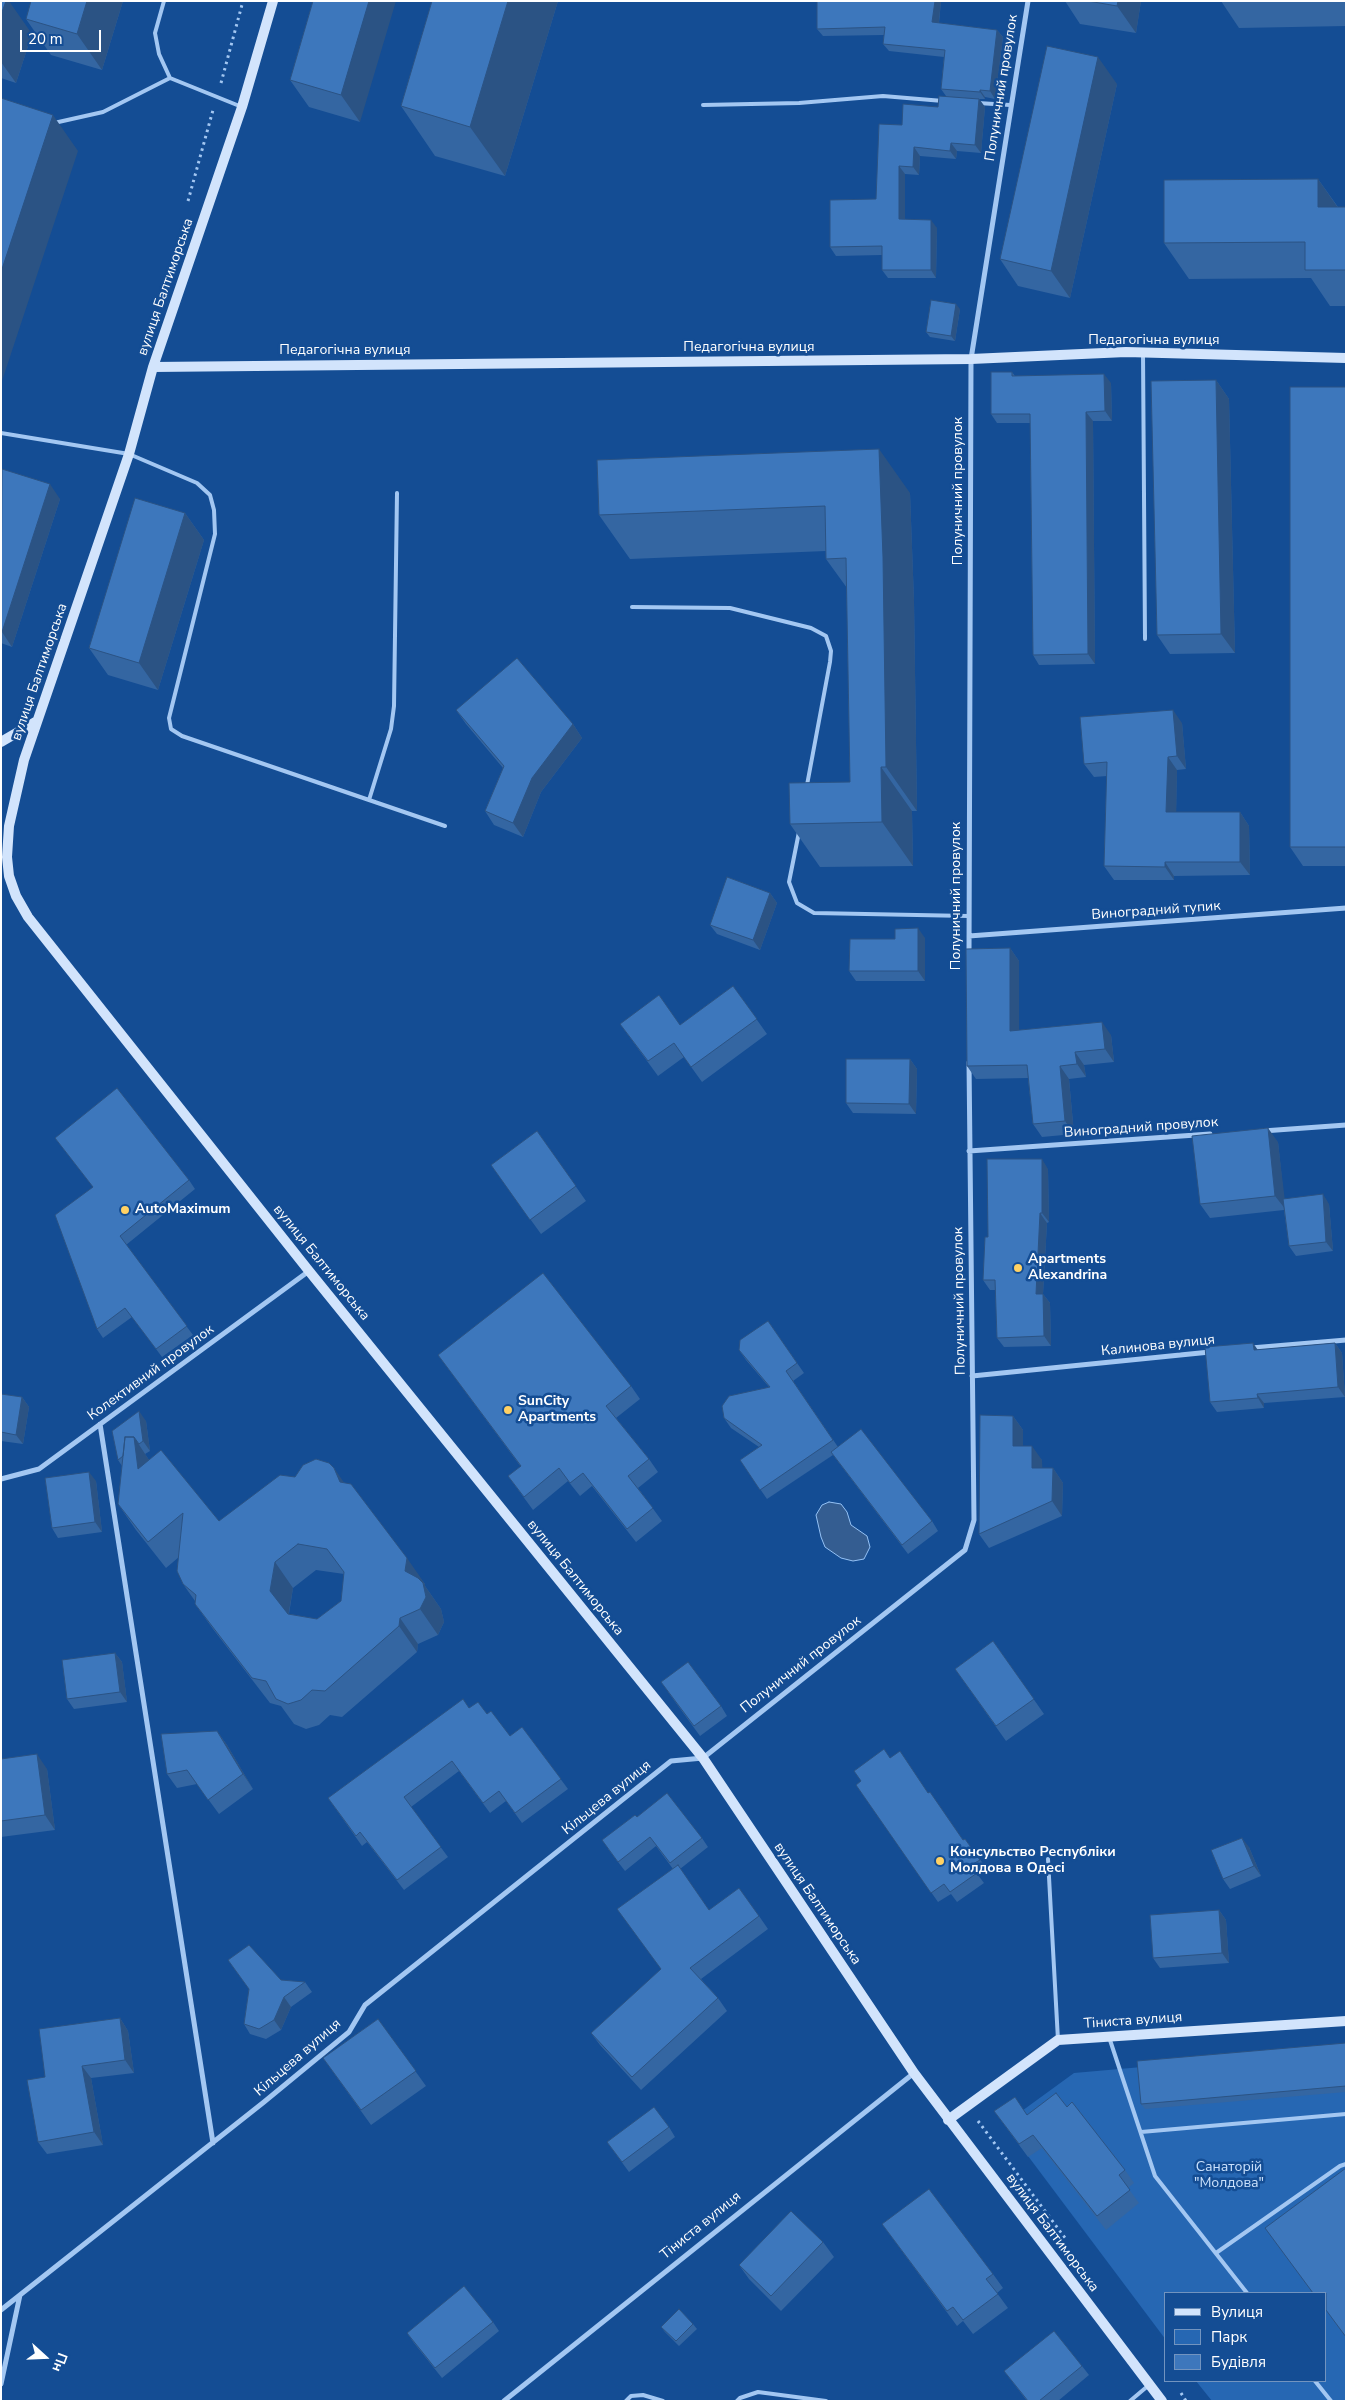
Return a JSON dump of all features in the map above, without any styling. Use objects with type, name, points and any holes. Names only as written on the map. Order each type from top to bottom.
[{"type":"main road","name":"вулиця Балтиморська","points":[[273,1],[242,107],[153,367],[129,454],[37,721],[15,797],[9,826],[7,857],[16,896],[28,916],[309,1271],[703,1758],[914,2073],[1162,2401]]},
{"type":"main road","name":"Педагогічна вулиця","points":[[153,367],[971,359],[1143,353],[1346,358]]},
{"type":"main road","points":[[1,742],[37,721]]},
{"type":"main road","points":[[1,840],[7,857]]},
{"type":"main road","name":"Тіниста вулиця","points":[[1058,2040],[1346,2020]]},
{"type":"main road","points":[[948,2120],[1058,2040]]},
{"type":"street","name":"Полуничний провулок","points":[[968,965],[971,359],[1028,1]]},
{"type":"street","name":"Виноградний тупик","points":[[968,936],[1346,908]]},
{"type":"street","name":"Полуничний провулок","points":[[703,1758],[965,1550],[974,1520],[968,1053]]},
{"type":"street","points":[[1256,1131],[1346,1125]]},
{"type":"street","name":"Виноградний провулок","points":[[968,1151],[1217,1134]]},
{"type":"street","name":"Колективний провулок","points":[[1,1479],[39,1469],[309,1271]]},
{"type":"street","points":[[1244,1348],[1346,1340]]},
{"type":"street","name":"Калинова вулиця","points":[[972,1376],[1215,1351]]},
{"type":"street","points":[[100,1424],[213,2143]]},
{"type":"street","name":"Кільцева вулиця","points":[[1,2310],[213,2143],[349,2032],[364,2005],[671,1761],[703,1758]]},
{"type":"street","name":"Тіниста вулиця","points":[[504,2401],[914,2073]]},
{"type":"street","points":[[1,2384],[20,2295]]},
{"type":"lane","points":[[164,1],[155,33],[159,54],[170,78],[242,107]]},
{"type":"lane","points":[[48,123],[103,112],[170,78]]},
{"type":"lane","points":[[703,105],[799,103],[883,96],[952,101]]},
{"type":"lane","points":[[971,103],[1010,106]]},
{"type":"lane","points":[[1143,353],[1145,639]]},
{"type":"lane","points":[[1,433],[129,454],[197,483],[210,495],[214,510],[215,534],[169,718],[171,729],[182,736],[446,826]]},
{"type":"lane","points":[[369,800],[391,729],[394,706],[397,493]]},
{"type":"lane","points":[[632,607],[730,608],[811,628],[826,636],[831,651],[830,662],[807,786]]},
{"type":"lane","points":[[800,824],[789,882],[796,902],[814,913],[968,916]]},
{"type":"lane","points":[[1048,1859],[1058,2040]]},
{"type":"lane","points":[[1109,2037],[1155,2176],[1246,2292]]},
{"type":"lane","points":[[1141,2132],[1346,2114]]},
{"type":"lane","points":[[1216,2253],[1340,2166],[1346,2164]]},
{"type":"lane","points":[[1316,2382],[1331,2401]]},
{"type":"lane","points":[[1130,2401],[1149,2384]]},
{"type":"lane","points":[[737,2401],[740,2398],[758,2392],[826,2401]]},
{"type":"lane","points":[[626,2401],[631,2396],[643,2395],[663,2401]]},
{"type":"green space","name":"Санаторій \"Молдова\"","points":[[1346,2049],[1346,2401],[1212,2401],[1197,2382],[1327,2382],[1327,2292],[1164,2292],[1164,2337],[1004,2124],[1074,2073]]},
{"type":"shaded area","points":[[829,1502],[841,1504],[847,1512],[851,1525],[867,1536],[870,1547],[864,1559],[853,1561],[841,1558],[825,1547],[816,1515],[822,1505]]},
{"type":"building","points":[[1,1],[6,1],[1,15]]},
{"type":"building","points":[[31,1],[87,1],[77,34],[26,19]]},
{"type":"building","points":[[313,1],[369,1],[341,95],[290,80]]},
{"type":"building","points":[[432,1],[508,1],[470,127],[401,106]]},
{"type":"building","points":[[817,1],[935,1],[932,22],[997,30],[990,91],[941,89],[945,50],[883,44],[885,27],[817,29]]},
{"type":"building","points":[[1088,1],[1118,1],[1117,6]]},
{"type":"building","points":[[1047,46],[1098,57],[1051,271],[1000,259]]},
{"type":"building","points":[[939,96],[979,99],[975,145],[951,143],[950,151],[914,147],[913,167],[899,166],[899,219],[931,220],[931,270],[882,270],[882,246],[830,247],[830,200],[876,199],[879,124],[902,125],[903,104],[938,107]]},
{"type":"building","points":[[1,98],[53,115],[1,272]]},
{"type":"building","points":[[1318,179],[1318,207],[1346,207],[1346,270],[1305,270],[1305,242],[1164,243],[1164,180]]},
{"type":"building","points":[[931,300],[956,304],[951,336],[926,332]]},
{"type":"building","points":[[991,372],[1012,372],[1012,376],[1104,374],[1105,411],[1086,412],[1088,654],[1033,655],[1030,414],[991,414]]},
{"type":"building","points":[[1216,380],[1221,634],[1157,635],[1151,381]]},
{"type":"building","points":[[1290,387],[1346,387],[1346,847],[1290,847]]},
{"type":"building","points":[[879,449],[883,557],[886,767],[881,767],[882,822],[790,824],[789,783],[850,782],[846,558],[826,559],[825,506],[599,515],[597,460]]},
{"type":"building","points":[[2,469],[50,484],[1,632]]},
{"type":"building","points":[[135,498],[185,513],[139,663],[89,648]]},
{"type":"building","points":[[517,658],[573,724],[532,778],[513,823],[485,811],[504,766],[456,710]]},
{"type":"building","points":[[1173,710],[1177,756],[1168,757],[1166,812],[1240,812],[1240,862],[1165,862],[1165,867],[1104,866],[1107,762],[1084,764],[1080,717]]},
{"type":"building","points":[[727,877],[770,893],[753,940],[710,925]]},
{"type":"building","points":[[918,928],[918,971],[849,971],[850,939],[895,939],[895,929]]},
{"type":"building","points":[[1010,948],[1010,1031],[1102,1022],[1105,1049],[1075,1052],[1077,1064],[1060,1066],[1065,1121],[1033,1124],[1027,1065],[967,1066],[966,949]]},
{"type":"building","points":[[733,986],[757,1019],[691,1067],[674,1043],[648,1061],[620,1024],[659,995],[680,1025]]},
{"type":"building","points":[[846,1059],[910,1059],[909,1104],[846,1103]]},
{"type":"building","name":"AutoMaximum","points":[[117,1088],[189,1180],[120,1236],[187,1326],[156,1349],[125,1308],[97,1329],[55,1215],[93,1187],[55,1138]]},
{"type":"building","points":[[1268,1128],[1275,1196],[1200,1204],[1192,1136]]},
{"type":"building","points":[[537,1131],[576,1186],[530,1220],[491,1165]]},
{"type":"building","points":[[987,1159],[1042,1159],[1042,1213],[1040,1213],[1036,1294],[1043,1294],[1044,1336],[997,1338],[995,1280],[983,1280],[985,1237],[988,1237]]},
{"type":"building","points":[[1323,1194],[1326,1242],[1289,1246],[1283,1199]]},
{"type":"building","points":[[543,1273],[631,1386],[606,1406],[649,1459],[628,1476],[653,1508],[627,1529],[583,1473],[570,1483],[559,1468],[524,1497],[508,1476],[521,1466],[438,1355]]},
{"type":"building","points":[[768,1321],[797,1363],[786,1371],[833,1440],[760,1490],[740,1460],[762,1445],[724,1418],[722,1406],[729,1396],[770,1387],[739,1350],[740,1340]]},
{"type":"building","points":[[1253,1343],[1254,1350],[1335,1343],[1338,1387],[1257,1394],[1258,1398],[1210,1402],[1205,1347]]},
{"type":"building","points":[[1,1394],[22,1397],[16,1435],[1,1432]]},
{"type":"building","points":[[139,1411],[143,1441],[139,1444],[134,1437],[125,1437],[123,1456],[118,1460],[112,1431]]},
{"type":"building","points":[[980,1415],[1013,1416],[1013,1446],[1032,1446],[1032,1468],[1053,1468],[1052,1501],[979,1534]]},
{"type":"building","points":[[861,1429],[932,1521],[902,1545],[831,1452]]},
{"type":"building","points":[[125,1437],[134,1437],[138,1469],[161,1450],[219,1521],[280,1475],[295,1477],[303,1465],[316,1459],[329,1463],[334,1468],[340,1482],[351,1484],[407,1558],[405,1571],[423,1583],[426,1597],[420,1609],[400,1618],[399,1626],[325,1691],[312,1690],[301,1700],[288,1704],[276,1699],[266,1681],[252,1678],[195,1604],[196,1595],[183,1584],[177,1571],[183,1513],[148,1542],[118,1504]],"holes":[[[298,1544],[327,1549],[344,1572],[341,1601],[317,1619],[288,1614],[270,1591],[275,1562]]]},
{"type":"building","points":[[89,1472],[95,1522],[52,1528],[45,1478]]},
{"type":"building","points":[[993,1641],[1034,1699],[996,1726],[955,1669]]},
{"type":"building","points":[[115,1653],[120,1692],[67,1699],[62,1660]]},
{"type":"building","points":[[688,1662],[721,1706],[694,1726],[661,1682]]},
{"type":"building","points":[[463,1699],[469,1708],[478,1702],[487,1714],[491,1711],[510,1736],[522,1727],[561,1779],[515,1813],[499,1791],[483,1803],[452,1761],[404,1797],[441,1847],[397,1880],[360,1832],[356,1836],[328,1798]]},
{"type":"building","points":[[217,1731],[243,1774],[208,1800],[187,1770],[167,1774],[161,1734]]},
{"type":"building","points":[[884,1749],[890,1758],[900,1751],[928,1793],[930,1792],[963,1840],[965,1839],[980,1860],[971,1865],[977,1873],[950,1892],[944,1884],[931,1893],[856,1785],[861,1781],[854,1771]]},
{"type":"building","points":[[37,1754],[45,1815],[1,1821],[1,1759]]},
{"type":"building","points":[[667,1793],[702,1838],[670,1863],[650,1837],[618,1862],[602,1840],[635,1815],[637,1817]]},
{"type":"building","points":[[1242,1838],[1254,1866],[1223,1879],[1211,1850]]},
{"type":"building","points":[[678,1865],[709,1910],[739,1888],[759,1916],[690,1968],[718,1998],[632,2077],[591,2033],[661,1969],[617,1909]]},
{"type":"building","points":[[1219,1910],[1222,1953],[1153,1958],[1150,1915]]},
{"type":"building","points":[[249,1945],[281,1980],[305,1982],[284,1997],[274,2020],[259,2029],[244,2024],[249,1989],[228,1960]]},
{"type":"building","points":[[120,2018],[125,2060],[82,2066],[94,2132],[38,2142],[27,2080],[45,2077],[39,2029]]},
{"type":"building","points":[[378,2019],[416,2071],[361,2110],[323,2058]]},
{"type":"building","points":[[1346,2043],[1346,2086],[1141,2104],[1137,2061]]},
{"type":"building","points":[[1056,2093],[1067,2107],[1072,2102],[1125,2170],[1119,2175],[1130,2190],[1097,2216],[1033,2135],[1019,2144],[994,2111],[1015,2097],[1027,2115]]},
{"type":"building","points":[[654,2107],[669,2127],[622,2162],[607,2142]]},
{"type":"building","points":[[1346,2168],[1346,2337],[1327,2311],[1327,2292],[1312,2292],[1265,2228]]},
{"type":"building","points":[[929,2189],[993,2274],[986,2279],[998,2294],[963,2320],[953,2307],[947,2311],[882,2224]]},
{"type":"building","points":[[791,2211],[823,2242],[771,2296],[739,2265]]},
{"type":"building","points":[[464,2286],[493,2322],[435,2368],[407,2333]]},
{"type":"building","points":[[679,2309],[693,2324],[676,2341],[661,2327]]},
{"type":"building","points":[[1054,2331],[1082,2366],[1039,2401],[1028,2401],[1004,2371]]},
{"type":"place","name":"AutoMaximum","points":[[125,1210]]},
{"type":"place","name":"Apartments Alexandrina","points":[[1018,1268]]},
{"type":"place","name":"SunCity Apartments","points":[[508,1410]]},
{"type":"place","name":"Консульство Республіки Молдова в Одесі","points":[[940,1861]]}]
